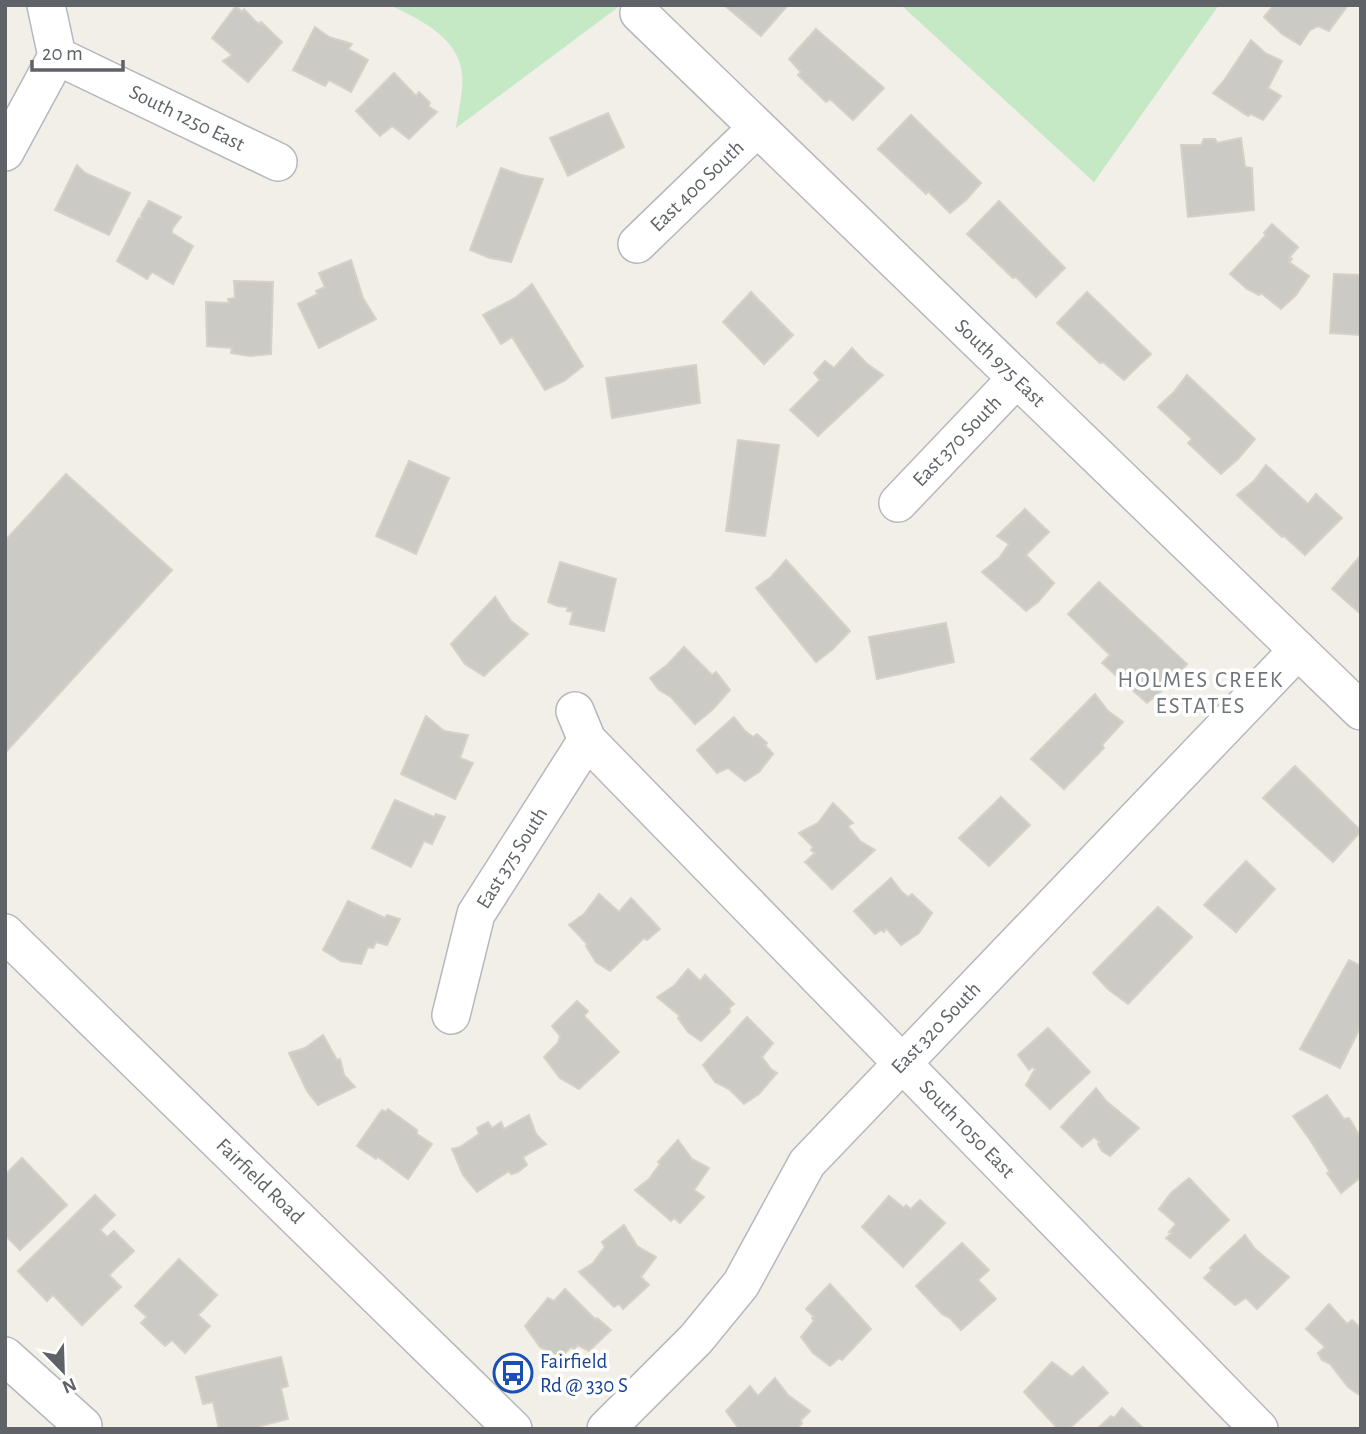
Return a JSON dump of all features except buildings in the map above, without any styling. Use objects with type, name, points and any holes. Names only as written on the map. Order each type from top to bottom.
[{"type":"street","points":[[5,152],[57,55],[46,5]]},
{"type":"street","name":"South 975 East","points":[[639,13],[1361,711]]},
{"type":"street","name":"South 1250 East","points":[[57,55],[278,162]]},
{"type":"street","name":"East 400 South","points":[[637,244],[757,128]]},
{"type":"street","name":"East 370 South","points":[[898,503],[1016,379]]},
{"type":"street","name":"East 320 South","points":[[606,1429],[696,1339],[741,1284],[807,1163],[1298,650]]},
{"type":"street","name":"South 1050 East","points":[[581,726],[903,1063],[1259,1429]]},
{"type":"street","name":"East 375 South","points":[[451,1015],[475,914],[581,726]]},
{"type":"street","name":"Fairfield Road","points":[[8,940],[513,1429]]},
{"type":"street","points":[[5,1356],[81,1427]]},
{"type":"green space","points":[[390,5],[621,5],[456,128],[462,94],[459,60],[445,39],[435,31]]},
{"type":"green space","points":[[901,5],[1219,5],[1094,182]]},
{"type":"place","name":"Fairfield Rd @ 330 S","points":[[513,1373]]},
{"type":"district","name":"HOLMES CREEK ESTATES","points":[[1201,693]]}]
